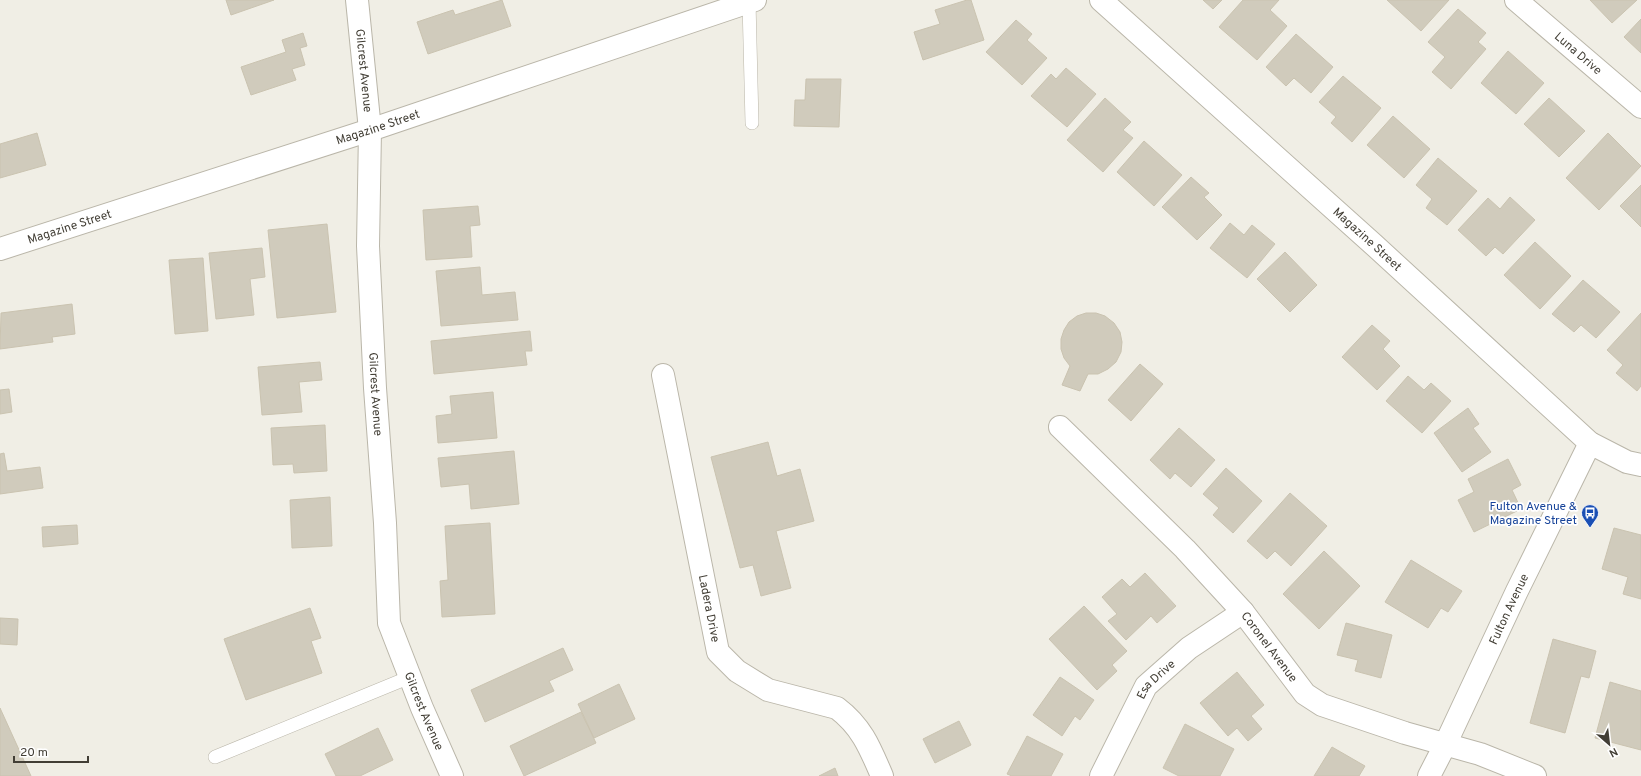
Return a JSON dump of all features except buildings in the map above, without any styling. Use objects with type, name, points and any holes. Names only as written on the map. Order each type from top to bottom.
[{"type":"street","name":"Gilcrest Avenue","points":[[357,0],[370,130],[368,246],[375,388],[386,523],[389,623],[422,708],[452,776]]},
{"type":"street","name":"Magazine Street","points":[[1100,0],[1374,244],[1590,443],[1627,462],[1641,465]]},
{"type":"street","name":"Luna Drive","points":[[1516,0],[1641,107]]},
{"type":"street","name":"Magazine Street","points":[[0,249],[370,130],[752,1]]},
{"type":"street","name":"Ladera Drive","points":[[663,375],[718,652],[736,671],[768,690],[837,708],[845,714],[865,738],[882,776]]},
{"type":"street","name":"Coronel Avenue","points":[[1060,427],[1185,548],[1243,612],[1305,694],[1322,705],[1445,745],[1480,754],[1535,776]]},
{"type":"street","name":"Fulton Avenue","points":[[1429,776],[1590,443]]},
{"type":"street","name":"Esa Drive","points":[[1101,776],[1146,686],[1189,648],[1243,612]]},
{"type":"lane","points":[[752,1],[752,123]]},
{"type":"lane","points":[[215,757],[410,677]]},
{"type":"place","name":"Fulton Avenue & Magazine Street","points":[[1590,528]]}]
